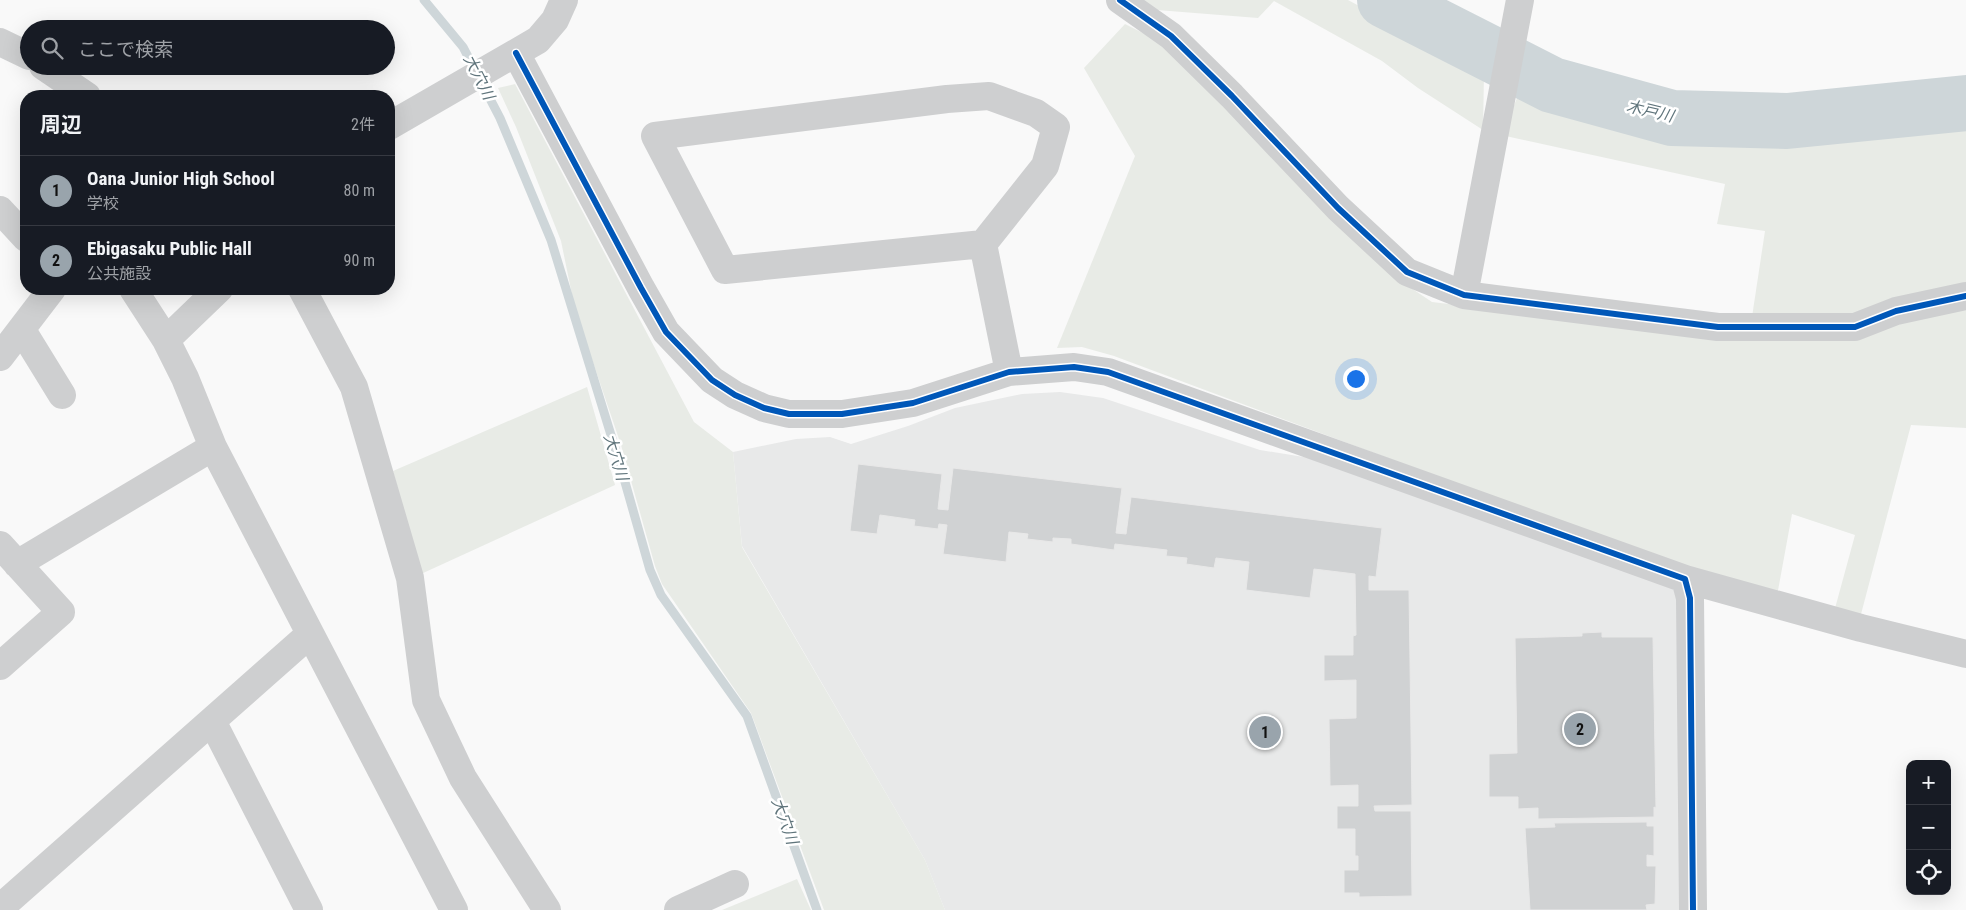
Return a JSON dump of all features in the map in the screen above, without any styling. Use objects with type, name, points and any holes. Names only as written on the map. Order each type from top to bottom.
[{"type":"street","points":[[395,123],[538,40],[555,20],[564,0]]},
{"type":"street","points":[[1120,0],[1171,36],[1232,96],[1338,208],[1407,272],[1464,294],[1718,327],[1855,327],[1896,311],[1966,296]]},
{"type":"street","points":[[1464,294],[1520,0]]},
{"type":"street","points":[[0,42],[20,52]]},
{"type":"street","points":[[516,53],[666,332],[712,380],[735,395],[764,408],[789,414],[842,414],[913,403],[1009,372],[1074,367],[1108,372],[1685,579],[1860,628],[1966,654]]},
{"type":"street","points":[[56,75],[78,90]]},
{"type":"street","points":[[983,244],[725,270],[655,136],[947,99],[989,96],[1036,113],[1056,127],[1045,166],[983,244],[1009,372]]},
{"type":"street","points":[[0,210],[20,232]]},
{"type":"street","points":[[0,357],[48,295]]},
{"type":"street","points":[[137,295],[166,340],[185,378],[213,448],[454,910]]},
{"type":"street","points":[[166,340],[213,295]]},
{"type":"street","points":[[305,295],[354,387],[357,397],[410,578],[426,700],[463,778],[547,910]]},
{"type":"street","points":[[22,330],[62,395]]},
{"type":"street","points":[[0,666],[60,612],[8,555],[213,448]]},
{"type":"street","points":[[1685,579],[1690,598],[1692,910]]},
{"type":"street","points":[[0,908],[310,634]]},
{"type":"street","points":[[212,721],[308,910]]},
{"type":"street","points":[[678,910],[734,884]]},
{"type":"shaded area","points":[[1140,0],[1348,0],[1484,73],[1483,130],[1418,88],[1382,61],[1274,1],[1258,18],[1157,10]]},
{"type":"shaded area","points":[[1125,24],[1165,44],[1399,280],[1432,302],[1717,336],[1966,306],[1966,428],[1911,425],[1860,618],[1834,612],[1855,535],[1792,514],[1777,596],[1672,564],[1114,356],[1082,347],[1057,348],[1135,156],[1084,68]]},
{"type":"shaded area","points":[[515,84],[694,422],[733,452],[742,547],[925,860],[945,910],[824,910],[751,713],[662,584],[655,566],[621,445],[575,309],[561,241],[516,127],[498,88]]},
{"type":"shaded area","points":[[1521,89],[1663,135],[1750,134],[1966,119],[1966,288],[1852,318],[1752,317],[1765,231],[1717,224],[1725,184],[1501,135]]},
{"type":"shaded area","points":[[587,387],[615,485],[421,574],[393,471]]},
{"type":"shaded area","points":[[1060,392],[1103,398],[1260,450],[1316,459],[1672,583],[1678,605],[1682,910],[945,910],[925,860],[742,546],[733,452],[796,439],[830,437],[851,444],[908,426],[955,408],[1022,394]]},
{"type":"shaded area","points":[[797,879],[811,910],[722,910]]},
{"type":"building","points":[[858,464],[942,474],[938,509],[948,510],[953,468],[1122,488],[1116,533],[1126,534],[1131,497],[1382,528],[1376,577],[1369,576],[1369,590],[1409,590],[1412,805],[1374,806],[1375,811],[1411,811],[1412,896],[1359,897],[1359,893],[1344,893],[1344,870],[1358,870],[1358,856],[1355,856],[1355,829],[1337,829],[1337,806],[1358,806],[1358,785],[1330,786],[1329,719],[1356,718],[1356,680],[1324,681],[1324,655],[1353,655],[1353,636],[1356,635],[1355,574],[1314,569],[1310,598],[1246,590],[1249,562],[1216,558],[1214,568],[1186,564],[1187,558],[1166,556],[1167,550],[1115,544],[1114,550],[1071,544],[1071,539],[1053,538],[1053,542],[1027,539],[1028,534],[1009,532],[1006,562],[943,554],[947,525],[939,524],[938,529],[914,526],[915,520],[880,515],[877,534],[850,531]]},
{"type":"building","points":[[1602,632],[1602,637],[1653,637],[1656,808],[1654,807],[1654,817],[1538,819],[1538,808],[1518,809],[1518,797],[1489,797],[1489,754],[1517,753],[1515,638],[1582,636],[1582,633]]},
{"type":"building","points":[[1647,822],[1647,826],[1654,826],[1654,856],[1647,855],[1647,866],[1656,866],[1655,904],[1646,905],[1647,910],[1530,910],[1525,828],[1555,827],[1554,823]]},
{"type":"waterway","name":"大穴川","points":[[424,0],[463,47],[500,118],[551,240],[619,461],[650,570],[661,595],[747,716],[817,910]]},
{"type":"waterway","name":"木戸川","points":[[1385,0],[1552,85],[1672,118],[1787,121],[1966,103]]},
{"type":"cycle path","points":[[1120,0],[1171,36],[1232,96],[1338,208],[1407,272],[1464,295],[1718,327],[1855,327],[1896,311],[1966,296]]},
{"type":"cycle path","points":[[516,53],[666,332],[712,380],[735,395],[764,408],[789,414],[842,414],[913,403],[1009,372],[1074,367],[1108,372],[1685,579],[1690,598],[1693,910]]},
{"type":"place","name":"Ebigasaku Public Hall","points":[[1580,729]]},
{"type":"place","name":"Oana Junior High School","points":[[1265,732]]}]
